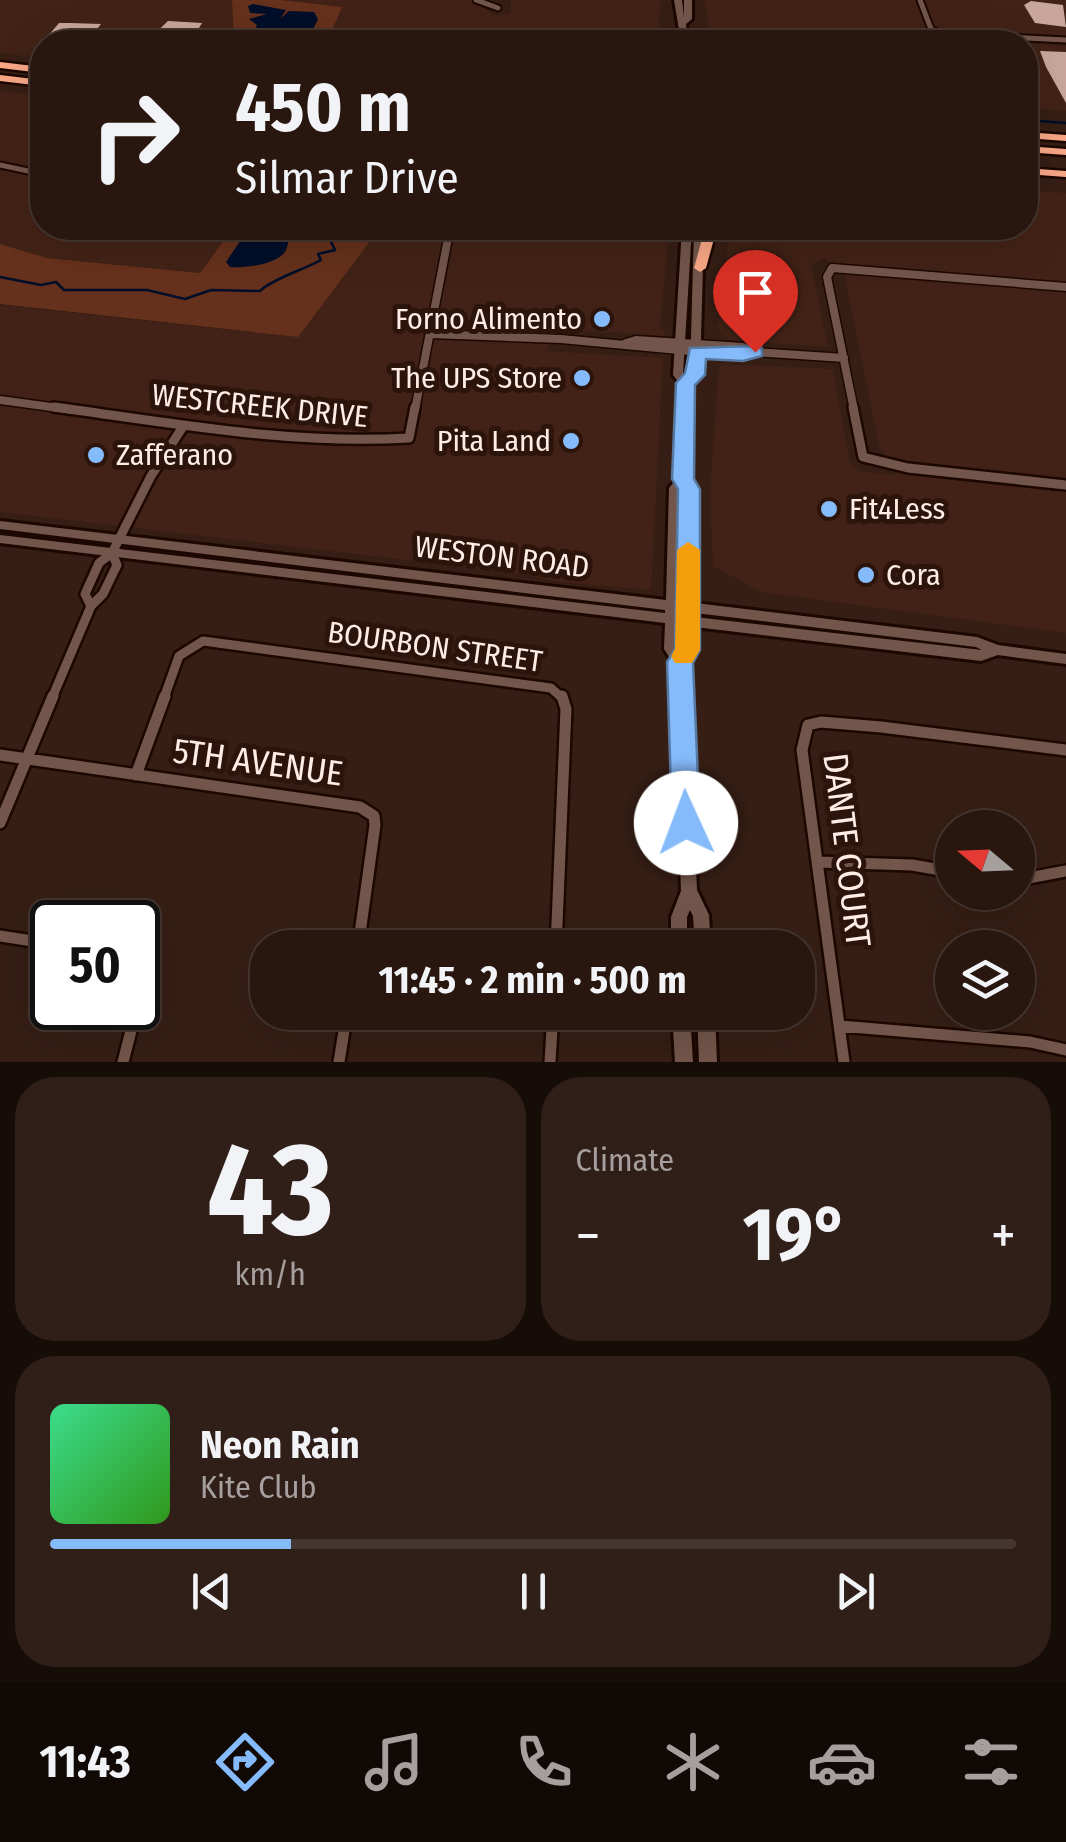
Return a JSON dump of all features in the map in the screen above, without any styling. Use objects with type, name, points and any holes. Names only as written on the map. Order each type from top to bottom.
[{"type":"highway","points":[[1,65],[30,69]]},
{"type":"highway","points":[[0,78],[30,82]]},
{"type":"highway","points":[[1038,136],[1066,138]]},
{"type":"highway","points":[[1038,148],[1066,150]]},
{"type":"highway","points":[[1038,162],[1066,164]]},
{"type":"highway","points":[[1038,175],[1066,176]]},
{"type":"highway","points":[[700,268],[708,240]]},
{"type":"main road","points":[[678,0],[679,18],[684,22]]},
{"type":"main road","points":[[684,30],[688,0]]},
{"type":"main road","points":[[686,240],[678,375],[686,383]]},
{"type":"main road","points":[[680,662],[688,650],[689,489],[683,479],[686,383],[695,375],[697,348],[699,240]]},
{"type":"main road","points":[[683,479],[675,488],[671,649],[680,662],[689,891],[701,915],[702,930]]},
{"type":"main road","name":"WESTON ROAD","points":[[0,525],[671,612]]},
{"type":"main road","name":"WESTON ROAD","points":[[0,539],[688,614],[981,656],[997,650],[1066,659]]},
{"type":"main road","points":[[679,930],[678,917],[689,891]]},
{"type":"main road","points":[[682,1030],[684,1062]]},
{"type":"main road","points":[[707,1030],[708,1062]]},
{"type":"street","points":[[476,0],[498,8]]},
{"type":"street","points":[[920,0],[934,30]]},
{"type":"street","points":[[1038,38],[1066,40]]},
{"type":"street","points":[[0,165],[30,171]]},
{"type":"street","points":[[448,240],[431,334],[626,344],[635,348],[697,348],[743,356],[755,352],[844,358]]},
{"type":"street","points":[[1066,287],[849,266],[832,268],[828,277],[863,457],[908,468],[1066,485]]},
{"type":"street","name":"WESTCREEK DRIVE","points":[[0,400],[184,425],[355,441],[409,438],[431,334]]},
{"type":"street","points":[[91,606],[85,594],[98,563],[112,552],[184,425]]},
{"type":"street","points":[[0,823],[91,606],[103,594],[116,565],[112,552]]},
{"type":"street","name":"BOURBON STREET","points":[[136,775],[179,656],[204,641],[551,688],[561,694],[566,709],[557,930]]},
{"type":"street","name":"DANTE COURT","points":[[844,1062],[802,750],[808,725],[821,722],[882,727],[1066,750]]},
{"type":"street","name":"5TH AVENUE","points":[[0,756],[367,811],[374,816],[374,837],[361,930]]},
{"type":"street","points":[[818,862],[935,869]]},
{"type":"street","points":[[1035,879],[1066,871]]},
{"type":"street","points":[[0,936],[30,941]]},
{"type":"street","points":[[840,1026],[1030,1042],[1066,1050]]},
{"type":"street","points":[[123,1062],[132,1030]]},
{"type":"street","points":[[338,1062],[344,1030]]},
{"type":"street","points":[[550,1062],[551,1030]]},
{"type":"shaded area","points":[[0,0],[232,0],[233,30],[30,30],[30,57],[0,53]]},
{"type":"shaded area","points":[[232,0],[281,0],[342,7],[332,30],[233,30]]},
{"type":"shaded area","points":[[281,0],[473,0],[493,15],[511,14],[511,0],[660,0],[659,30],[332,30],[342,7]]},
{"type":"shaded area","points":[[705,0],[1066,0],[1066,37],[1038,35],[1038,30],[709,30]]},
{"type":"shaded area","points":[[1038,44],[1066,46],[1066,111],[1038,109]]},
{"type":"shaded area","points":[[0,91],[30,94],[30,168],[0,162]]},
{"type":"shaded area","points":[[0,170],[30,176],[30,240],[224,240],[201,273],[47,258],[0,244]]},
{"type":"shaded area","points":[[1038,191],[1066,193],[1066,633],[761,592],[713,566],[710,493],[719,364],[833,369],[849,460],[859,471],[897,475],[879,446],[844,273],[825,258],[811,264],[828,347],[729,340],[718,329],[728,243],[1038,240]]},
{"type":"shaded area","points":[[224,240],[371,240],[298,337],[0,304],[0,244],[47,258],[200,273]]},
{"type":"shaded area","points":[[371,240],[669,240],[660,323],[666,336],[562,329],[544,351],[663,358],[651,590],[0,512],[0,305],[297,337]]},
{"type":"water","points":[[248,6],[286,10],[280,19],[289,11],[314,12],[318,19],[313,30],[255,30],[257,25],[249,19],[267,14],[250,13]]},
{"type":"water","points":[[241,240],[288,240],[280,256],[267,263],[230,267],[226,262]]},
{"type":"building","points":[[1031,1],[1063,5],[1066,27],[1035,23],[1024,5]]},
{"type":"building","points":[[168,21],[202,23],[199,28],[206,30],[159,30]]},
{"type":"building","points":[[59,23],[101,24],[96,30],[53,30]]},
{"type":"building","points":[[1040,51],[1066,52],[1066,103],[1046,67]]},
{"type":"waterway","points":[[1038,121],[1066,123]]},
{"type":"waterway","points":[[0,277],[41,285],[56,282],[64,290],[147,290],[185,299],[211,290],[260,291],[321,260],[318,254],[335,250],[331,242],[335,240]]},
{"type":"slow traffic","points":[[684,656],[688,650],[688,550]]},
{"type":"place","name":"Forno Alimento","points":[[602,319]]},
{"type":"place","name":"The UPS Store","points":[[582,378]]},
{"type":"place","name":"Pita Land","points":[[571,441]]},
{"type":"place","name":"Zafferano","points":[[96,455]]},
{"type":"place","name":"Fit4Less","points":[[829,509]]},
{"type":"place","name":"Cora","points":[[866,575]]},
{"type":"route","points":[[686,823],[680,662],[688,650],[689,489],[683,479],[686,383],[695,375],[696,352],[743,356],[755,352]]}]
